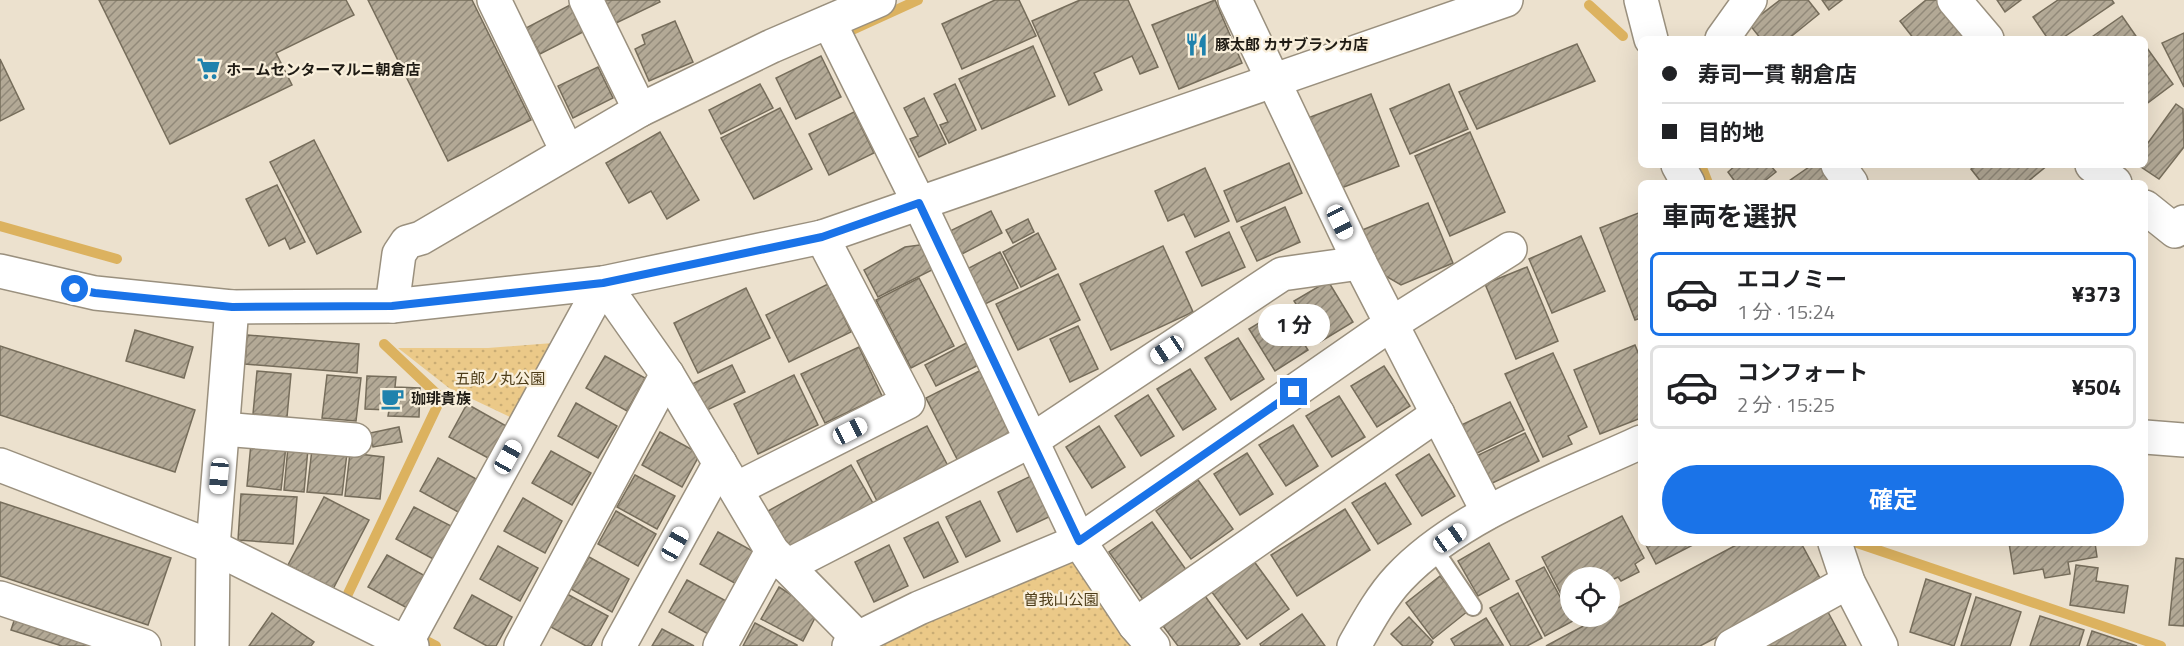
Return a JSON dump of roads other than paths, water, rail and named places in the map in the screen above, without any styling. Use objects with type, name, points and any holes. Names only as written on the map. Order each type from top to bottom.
[{"type":"street","points":[[494,0],[567,151]]},
{"type":"street","points":[[586,0],[640,110]]},
{"type":"street","points":[[392,306],[399,254],[407,242],[421,237],[640,110],[713,73],[836,35],[879,0]]},
{"type":"street","points":[[1235,0],[1360,263],[1488,512]]},
{"type":"street","points":[[0,271],[95,293],[232,307],[392,306],[603,283],[822,237],[1506,0]]},
{"type":"street","points":[[1641,0],[1650,36]]},
{"type":"street","points":[[1954,0],[1984,36]]},
{"type":"street","points":[[836,35],[1034,440],[1079,541],[1144,635],[1438,414]]},
{"type":"street","points":[[2096,168],[2111,180]]},
{"type":"street","points":[[2148,209],[2175,231],[2184,222]]},
{"type":"street","points":[[619,646],[728,476],[908,402],[822,237]]},
{"type":"street","points":[[603,283],[667,374],[779,559],[853,642],[919,608],[1079,541],[1391,324],[1510,249]]},
{"type":"street","points":[[720,646],[779,559],[1034,440],[1282,274],[1360,263]]},
{"type":"street","points":[[0,465],[213,546],[411,638],[603,283]]},
{"type":"street","points":[[212,646],[213,546],[232,307]]},
{"type":"street","points":[[521,646],[667,374]]},
{"type":"street","points":[[223,429],[355,440]]},
{"type":"street","points":[[2148,437],[2184,440]]},
{"type":"street","points":[[1354,646],[1368,621],[1399,578],[1434,549],[1488,512],[1638,443]]},
{"type":"street","points":[[1836,546],[1848,582],[1881,646]]},
{"type":"street","points":[[1732,646],[1848,582]]},
{"type":"street","points":[[0,598],[144,646]]},
{"type":"lane","points":[[1434,549],[1473,607]]},
{"type":"waterway","points":[[839,36],[918,0]]},
{"type":"waterway","points":[[1589,5],[1623,36]]},
{"type":"waterway","points":[[1702,168],[1707,180]]},
{"type":"waterway","points":[[0,226],[117,259]]},
{"type":"waterway","points":[[353,604],[345,600],[441,398],[384,344]]},
{"type":"waterway","points":[[1866,546],[2161,646]]},
{"type":"waterway","points":[[415,635],[436,646]]},
{"type":"place","name":"豚太郎 カサブランカ店","points":[[1197,44]]},
{"type":"place","name":"ホームセンターマルニ朝倉店","points":[[208,69]]},
{"type":"place","name":"珈琲貴族","points":[[393,398]]},
{"type":"park label","name":"五郎ノ丸公園","points":[[500,378]]},
{"type":"park label","name":"曽我山公園","points":[[1061,599]]}]
